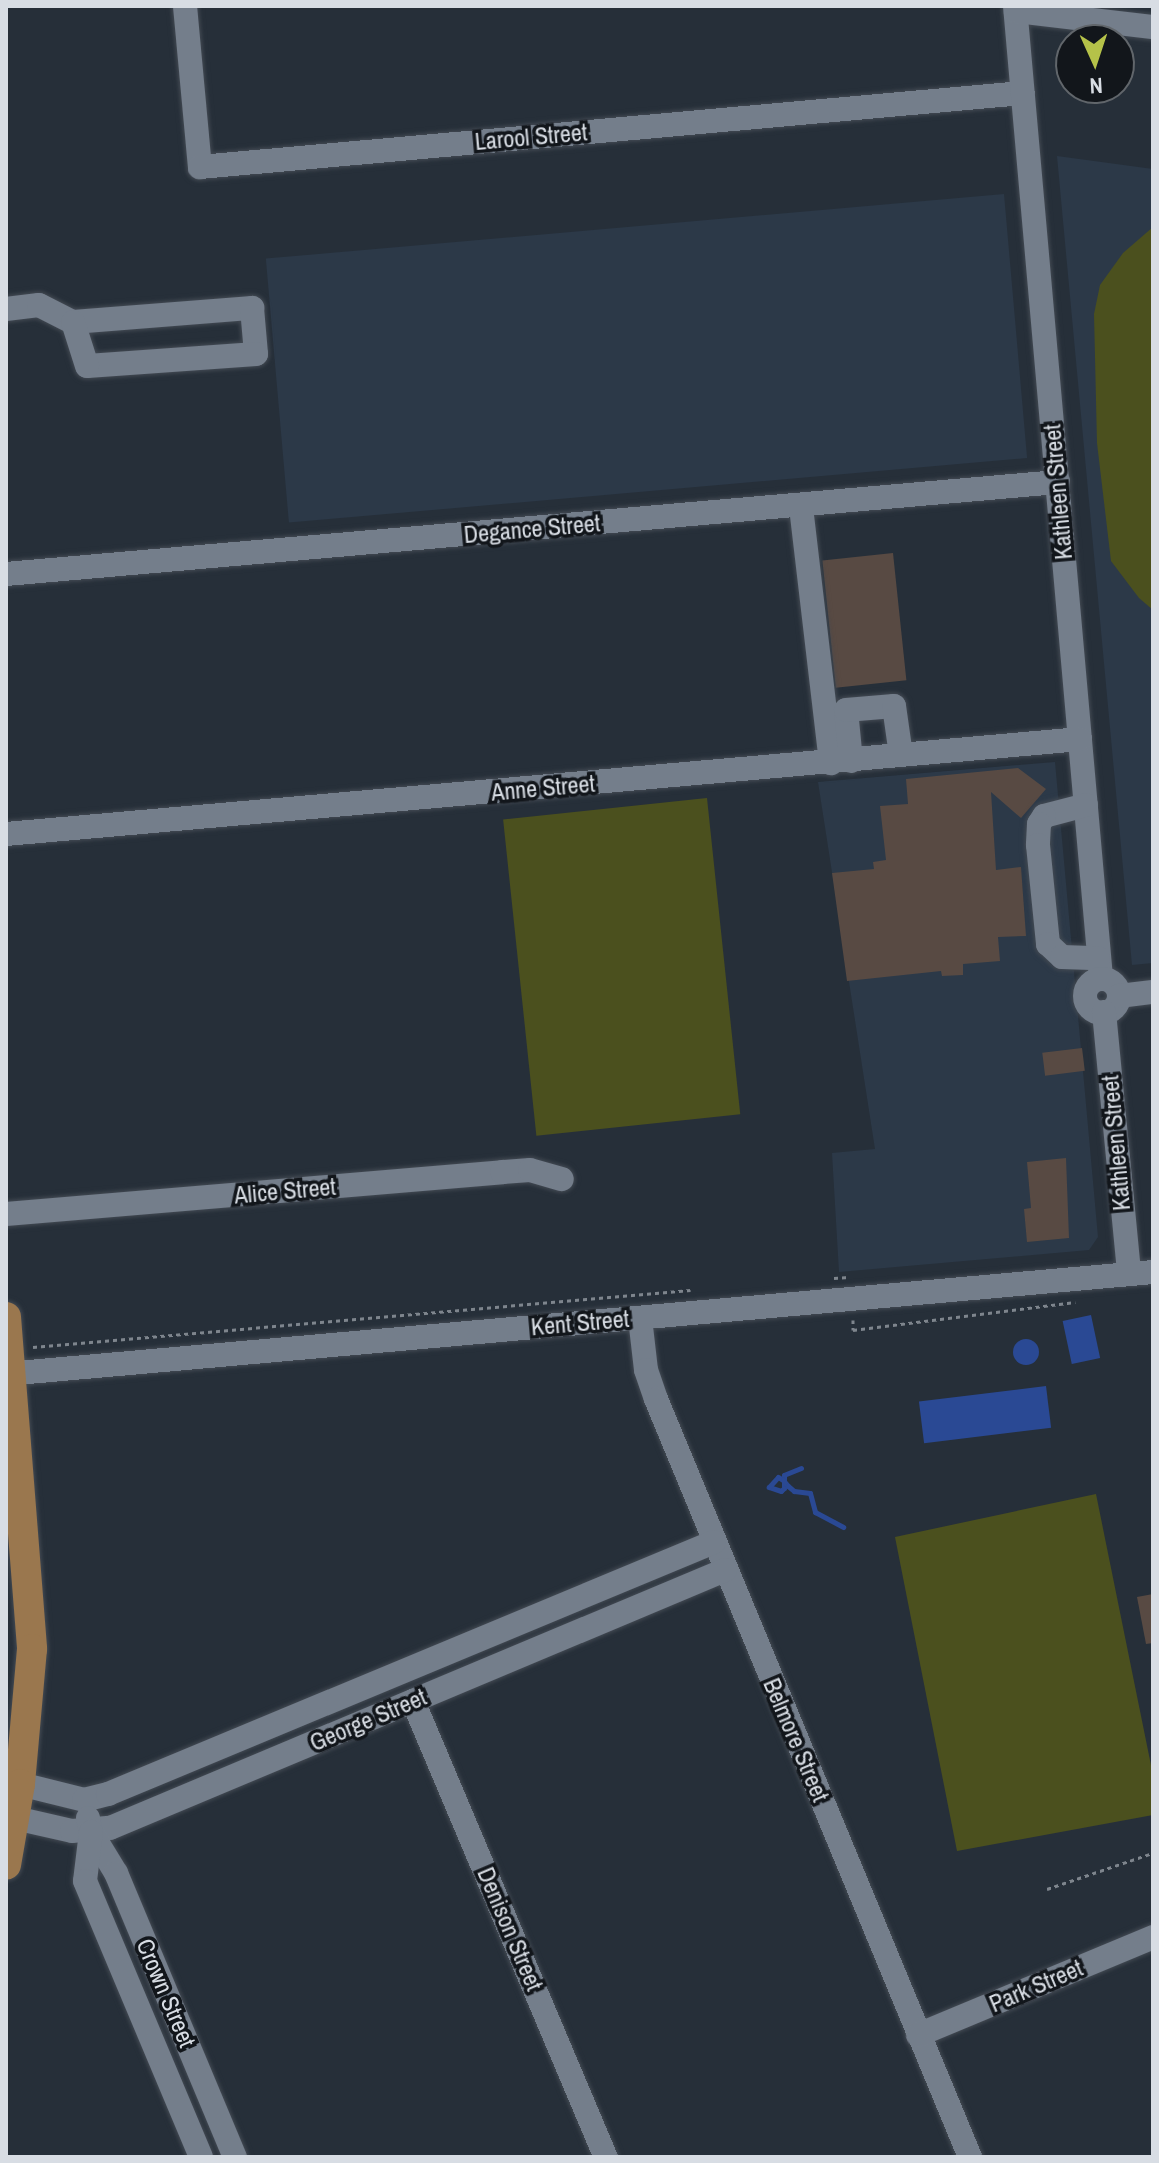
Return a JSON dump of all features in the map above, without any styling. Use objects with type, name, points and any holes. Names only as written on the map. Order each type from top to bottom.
[{"type":"main road","points":[[6,1317],[32,1649],[13,1786],[6,1865]]},
{"type":"street","name":"Larool Street","points":[[185,6],[200,167],[1023,93]]},
{"type":"street","name":"Kathleen Street","points":[[1016,9],[1100,968]]},
{"type":"street","points":[[1016,9],[1153,27]]},
{"type":"street","points":[[6,309],[39,305],[73,322],[252,308],[256,354],[87,366],[73,322]]},
{"type":"street","name":"Degance Street","points":[[6,574],[801,507],[1058,482]]},
{"type":"street","points":[[801,507],[841,762]]},
{"type":"street","points":[[841,762],[846,710],[894,706],[901,755]]},
{"type":"street","name":"Anne Street","points":[[6,834],[1080,739]]},
{"type":"street","points":[[1086,805],[1044,816],[1037,834],[1048,944],[1062,957],[1100,968],[1115,985],[1112,1004],[1153,992]]},
{"type":"street","name":"Kathleen Street","points":[[1112,1004],[1141,1273]]},
{"type":"street","name":"Alice Street","points":[[6,1214],[516,1171],[548,1173],[562,1179]]},
{"type":"street","name":"Kent Street","points":[[9,1366],[640,1318],[850,1287],[1141,1273]]},
{"type":"street","name":"Belmore Street","points":[[640,1318],[650,1384],[970,2157]]},
{"type":"street","name":"George Street","points":[[84,1800],[108,1794],[714,1542]]},
{"type":"street","name":"George Street","points":[[10,1814],[91,1832],[110,1828],[725,1570]]},
{"type":"street","name":"Denison Street","points":[[413,1701],[606,2157]]},
{"type":"street","points":[[13,1786],[84,1800]]},
{"type":"street","name":"Crown Street","points":[[84,1800],[91,1832],[116,1873],[235,2157]]},
{"type":"street","name":"Crown Street","points":[[91,1832],[85,1881],[201,2157]]},
{"type":"street","name":"Park Street","points":[[918,2035],[1153,1937]]},
{"type":"path","points":[[824,1279],[850,1287],[853,1330],[1079,1301]]},
{"type":"path","points":[[9,1366],[705,1289]]},
{"type":"path","points":[[1047,1889],[1153,1853]]},
{"type":"shaded area","points":[[1057,156],[1153,169],[1153,963],[1132,965]]},
{"type":"shaded area","points":[[1004,194],[1027,458],[289,523],[266,259]]},
{"type":"shaded area","points":[[1055,762],[1098,1237],[1089,1250],[839,1272],[832,1153],[875,1149],[818,782]]},
{"type":"green space","points":[[1153,227],[1153,610],[1139,598],[1111,561],[1097,443],[1094,314],[1100,285],[1123,253]]},
{"type":"green space","points":[[707,798],[740,1114],[536,1136],[503,819]]},
{"type":"green space","points":[[1096,1494],[1153,1775],[1153,1815],[957,1851],[895,1537]]},
{"type":"water","points":[[1091,1315],[1100,1358],[1072,1364],[1063,1321]]},
{"type":"water","points":[[1026,1339],[1035,1343],[1039,1352],[1035,1361],[1026,1365],[1017,1361],[1013,1352],[1017,1343]]},
{"type":"water","points":[[1046,1386],[1051,1428],[924,1443],[919,1402]]},
{"type":"building","points":[[893,553],[906,680],[836,688],[822,560]]},
{"type":"building","points":[[1018,768],[1046,789],[1021,818],[991,792],[996,870],[1021,867],[1026,936],[998,937],[1000,961],[963,964],[963,975],[942,976],[941,971],[847,981],[832,873],[874,869],[873,862],[886,860],[880,806],[908,804],[906,779]]},
{"type":"building","points":[[1082,1048],[1085,1071],[1045,1076],[1042,1053]]},
{"type":"building","points":[[1066,1158],[1069,1238],[1027,1242],[1024,1209],[1031,1208],[1027,1162]]},
{"type":"building","points":[[1153,1594],[1153,1643],[1146,1644],[1137,1597]]},
{"type":"waterway","points":[[801,1468],[784,1475],[784,1488],[781,1491],[769,1487],[778,1477],[783,1480],[788,1486],[794,1491],[810,1493],[815,1512],[843,1527]]}]
